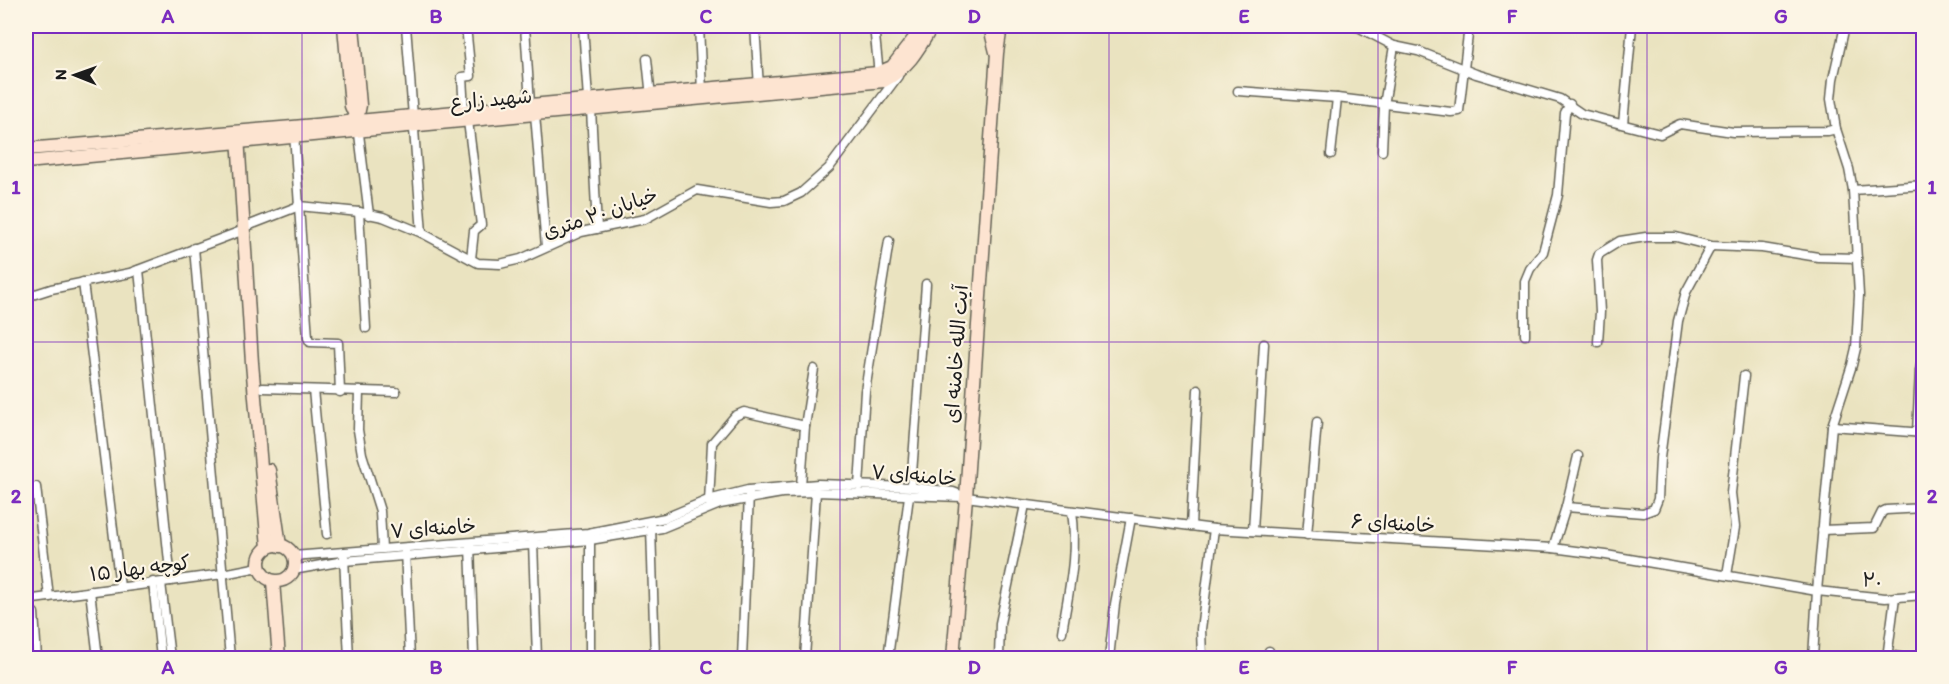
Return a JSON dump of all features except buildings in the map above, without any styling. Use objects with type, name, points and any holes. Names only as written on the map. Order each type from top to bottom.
[{"type":"street","points":[[344,26],[351,106],[358,126],[369,215]]},
{"type":"street","points":[[353,26],[360,105],[358,126]]},
{"type":"street","points":[[406,26],[422,233]]},
{"type":"street","points":[[466,26],[471,76],[462,77],[481,225],[474,231],[471,259]]},
{"type":"street","points":[[525,26],[546,247]]},
{"type":"street","points":[[583,26],[597,229]]},
{"type":"street","points":[[699,26],[702,94]]},
{"type":"street","points":[[755,26],[759,88]]},
{"type":"street","points":[[874,26],[879,77]]},
{"type":"street","name":"شهید زارع","points":[[899,66],[924,26]]},
{"type":"street","name":"شهید زارع","points":[[26,149],[294,132],[879,77],[884,81],[918,51],[932,26]]},
{"type":"street","points":[[1056,26],[1090,26]]},
{"type":"street","points":[[1349,26],[1358,27],[1394,46],[1418,51],[1476,74],[1560,99],[1582,114],[1660,134],[1680,124],[1733,132],[1836,129]]},
{"type":"street","points":[[1238,91],[1337,98],[1384,105],[1459,111],[1469,26]]},
{"type":"street","points":[[1623,124],[1632,26]]},
{"type":"street","points":[[1813,658],[1832,426],[1856,348],[1859,295],[1853,190],[1836,129],[1831,99],[1833,79],[1845,26]]},
{"type":"street","name":"آیت الله خامنه ای","points":[[952,658],[966,496],[997,53],[992,36],[1001,27]]},
{"type":"street","points":[[1382,151],[1384,105],[1394,46]]},
{"type":"street","points":[[647,59],[651,98]]},
{"type":"street","name":"خیابان ۲۰ متری","points":[[247,227],[299,206],[359,212],[422,233],[478,262],[500,264],[521,259],[581,232],[645,219],[697,190],[771,202],[784,201],[801,193],[829,168],[899,66]]},
{"type":"street","points":[[1330,154],[1337,98]]},
{"type":"street","points":[[1525,335],[1525,281],[1530,269],[1543,252],[1558,195],[1565,113],[1570,104]]},
{"type":"street","points":[[294,132],[308,338],[310,342],[338,344],[340,392]]},
{"type":"street","points":[[242,136],[252,363],[274,547]]},
{"type":"street","name":"شهید زارع","points":[[26,162],[242,136]]},
{"type":"street","points":[[1853,190],[1923,185]]},
{"type":"street","points":[[359,212],[366,328]]},
{"type":"street","points":[[26,297],[51,289],[130,273],[247,227]]},
{"type":"street","points":[[247,227],[263,388],[274,547]]},
{"type":"street","points":[[1598,342],[1600,312],[1597,260],[1599,254],[1620,241],[1646,237],[1676,237],[1711,246],[1762,248],[1818,257],[1857,258]]},
{"type":"street","points":[[859,486],[865,391],[889,241]]},
{"type":"street","points":[[1566,507],[1643,513],[1654,508],[1658,499],[1660,458],[1678,321],[1686,292],[1711,246]]},
{"type":"street","points":[[194,248],[230,658]]},
{"type":"street","points":[[139,270],[171,581]]},
{"type":"street","points":[[83,282],[120,587]]},
{"type":"street","points":[[888,658],[910,492],[926,284]]},
{"type":"street","points":[[1253,531],[1264,344]]},
{"type":"street","points":[[1832,426],[1920,433],[1920,370],[1923,364]]},
{"type":"street","points":[[801,486],[805,426],[814,369]]},
{"type":"street","points":[[1727,575],[1735,527],[1731,493],[1744,376]]},
{"type":"street","points":[[263,388],[396,392]]},
{"type":"street","points":[[313,390],[327,534]]},
{"type":"street","points":[[1191,526],[1198,390]]},
{"type":"street","points":[[359,391],[358,430],[362,454],[380,511],[382,549]]},
{"type":"street","points":[[710,504],[712,443],[735,416],[744,412],[805,426]]},
{"type":"street","points":[[1307,535],[1317,422]]},
{"type":"street","points":[[1553,548],[1578,456]]},
{"type":"street","name":"خامنه‌ای ۷","points":[[293,556],[344,557],[533,541],[590,540],[685,519],[710,504],[749,494],[801,486],[859,486],[951,498],[966,496]]},
{"type":"street","points":[[36,487],[49,597]]},
{"type":"street","points":[[805,658],[816,492]]},
{"type":"street","name":"خامنه‌ای ۷","points":[[749,494],[910,492]]},
{"type":"street","points":[[742,658],[749,494]]},
{"type":"street","name":"خامنه‌ای ۶","points":[[966,496],[1214,529],[1553,548],[1817,591]]},
{"type":"street","points":[[999,658],[1000,623],[1025,505]]},
{"type":"street","points":[[1822,530],[1874,528],[1882,512],[1886,510],[1923,508]]},
{"type":"street","points":[[1062,632],[1074,557],[1075,537],[1072,511]]},
{"type":"street","points":[[1109,658],[1115,604],[1131,518]]},
{"type":"street","points":[[651,526],[655,658]]},
{"type":"street","name":"خامنه‌ای ۷","points":[[533,541],[651,526]]},
{"type":"street","points":[[1202,658],[1201,629],[1214,529]]},
{"type":"street","points":[[590,540],[590,658]]},
{"type":"street","points":[[533,541],[537,658]]},
{"type":"street","points":[[470,546],[474,658]]},
{"type":"street","points":[[274,547],[288,549],[293,556],[293,570],[289,577],[277,581],[264,576],[259,567],[260,558],[274,547]]},
{"type":"street","name":"خامنه‌ای ۷","points":[[293,570],[382,549],[405,552]]},
{"type":"street","points":[[405,552],[410,658]]},
{"type":"street","points":[[344,557],[349,658]]},
{"type":"street","name":"کوچه بهار ۱۵","points":[[26,600],[223,574],[259,567]]},
{"type":"street","points":[[277,581],[279,658]]},
{"type":"street","points":[[277,581],[285,658]]},
{"type":"street","points":[[157,582],[161,658]]},
{"type":"street","points":[[157,582],[170,658]]},
{"type":"street","points":[[90,591],[98,658]]},
{"type":"street","name":"۲۰","points":[[1817,591],[1885,598],[1923,595]]},
{"type":"street","points":[[1895,597],[1887,657],[1905,658]]},
{"type":"street","points":[[34,613],[38,658]]}]
